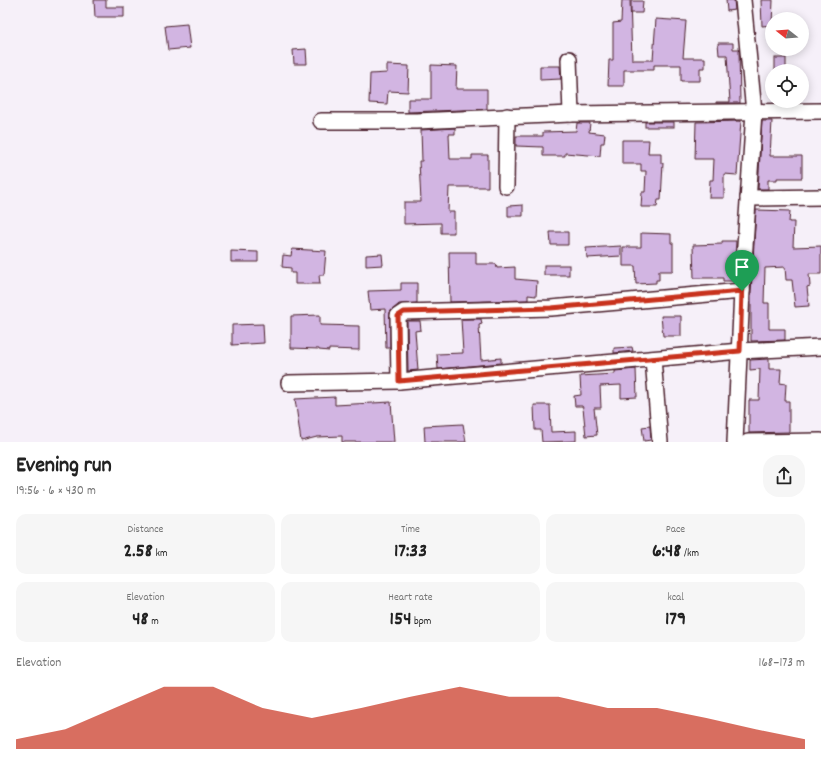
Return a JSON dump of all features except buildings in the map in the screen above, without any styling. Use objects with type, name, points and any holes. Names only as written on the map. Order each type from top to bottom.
[{"type":"street","points":[[735,442],[742,291],[754,112],[742,0]]},
{"type":"street","points":[[570,59],[571,114]]},
{"type":"street","points":[[321,120],[417,121],[571,114],[821,111]]},
{"type":"street","points":[[506,186],[507,116]]},
{"type":"street","points":[[748,198],[821,197]]},
{"type":"street","points":[[399,381],[398,316],[404,312],[551,308],[742,291]]},
{"type":"street","points":[[289,383],[399,381],[740,351],[821,347]]},
{"type":"street","points":[[653,359],[660,442]]},
{"type":"street","points":[[748,442],[821,441]]},
{"type":"route","points":[[742,291],[740,351],[466,377],[399,381],[398,316],[404,312],[551,308],[742,291]]}]
